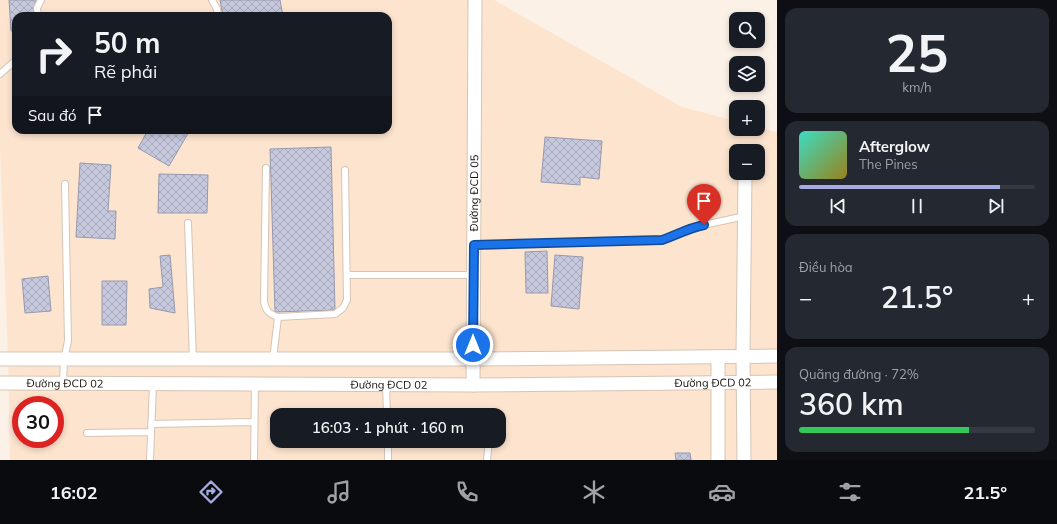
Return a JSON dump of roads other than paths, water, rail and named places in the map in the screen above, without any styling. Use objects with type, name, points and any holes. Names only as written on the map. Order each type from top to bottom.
[{"type":"street","name":"Đường ĐCD 05","points":[[473,385],[474,0]]},
{"type":"street","points":[[744,460],[743,357],[745,180]]},
{"type":"street","points":[[0,359],[273,360],[777,356]]},
{"type":"street","points":[[718,357],[718,460]]},
{"type":"street","name":"Đường ĐCD 02","points":[[0,383],[473,385],[777,382]]},
{"type":"lane","points":[[38,12],[37,8],[41,0]]},
{"type":"lane","points":[[212,0],[217,12]]},
{"type":"lane","points":[[0,74],[12,64]]},
{"type":"lane","points":[[266,168],[264,302],[265,309],[270,314],[278,317],[335,314],[343,308],[347,300],[345,170]]},
{"type":"lane","points":[[63,383],[64,360],[68,341],[65,184]]},
{"type":"lane","points":[[474,245],[662,240],[690,228],[745,216]]},
{"type":"lane","points":[[188,223],[193,360]]},
{"type":"lane","points":[[346,275],[474,275]]},
{"type":"lane","points":[[273,360],[278,317]]},
{"type":"lane","points":[[150,460],[153,384]]},
{"type":"lane","points":[[254,460],[255,384]]},
{"type":"lane","points":[[386,385],[387,408]]},
{"type":"lane","points":[[151,424],[254,422]]},
{"type":"lane","points":[[87,433],[151,432]]},
{"type":"lane","points":[[388,448],[388,460]]},
{"type":"lane","points":[[487,460],[488,448]]}]
